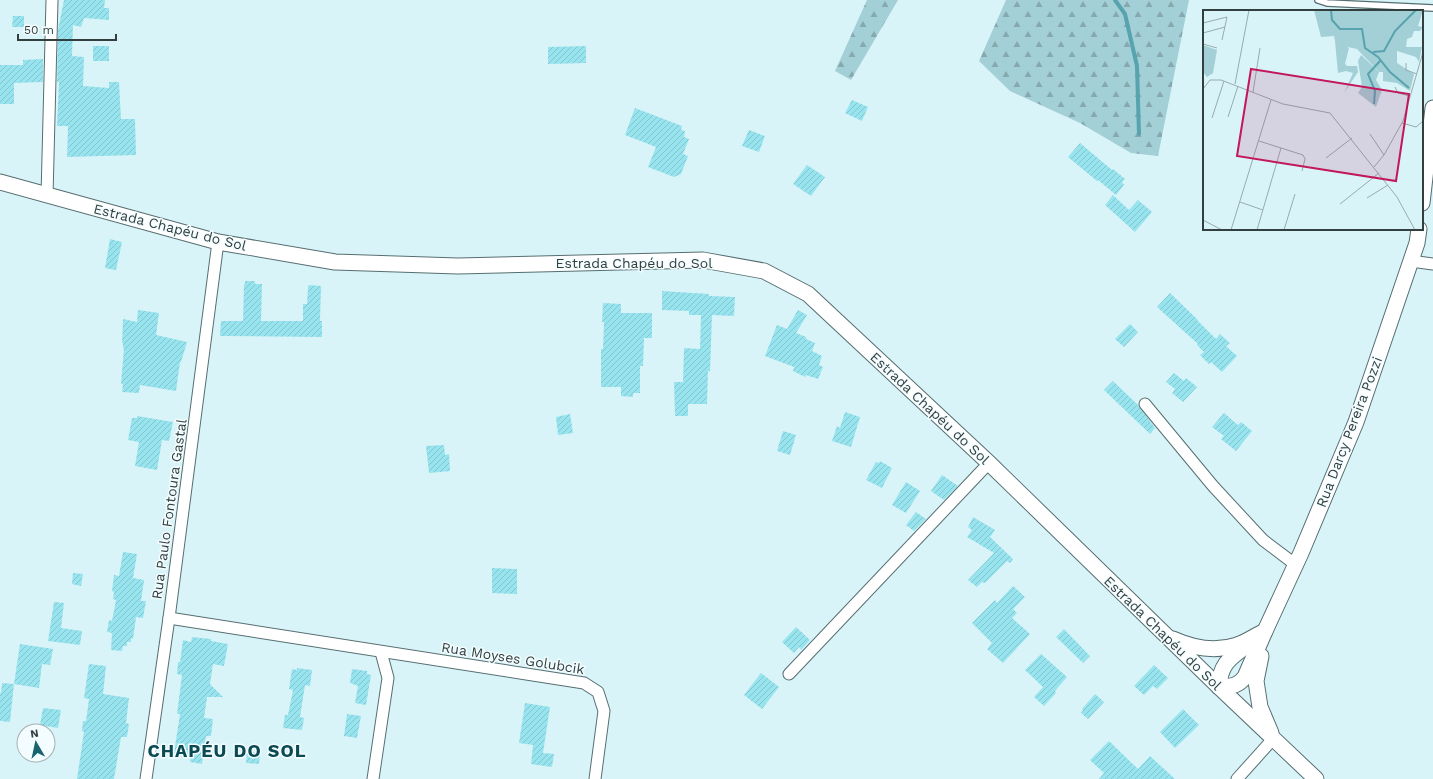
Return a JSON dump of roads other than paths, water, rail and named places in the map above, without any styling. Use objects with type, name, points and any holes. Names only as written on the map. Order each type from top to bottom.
[{"type":"main road","points":[[1423,194],[1433,108]]},
{"type":"main road","name":"Estrada Chapéu do Sol","points":[[0,182],[218,242],[335,262],[458,266],[703,260],[764,271],[808,294],[989,463],[1219,687],[1316,779]]},
{"type":"main road","name":"Rua Darcy Pereira Pozzi","points":[[1265,631],[1222,668],[1219,678],[1219,687],[1240,684],[1245,677],[1296,565],[1356,422],[1417,243],[1419,230]]},
{"type":"main road","points":[[1168,637],[1189,646],[1213,649],[1237,645],[1265,631]]},
{"type":"main road","points":[[1265,631],[1256,681],[1260,708],[1273,739]]},
{"type":"street","points":[[48,196],[52,0]]},
{"type":"street","name":"Rua Paulo Fontoura Gastal","points":[[146,779],[169,618],[218,242]]},
{"type":"street","points":[[1411,261],[1433,264]]},
{"type":"street","points":[[1145,404],[1213,486],[1263,540],[1296,565]]},
{"type":"street","points":[[789,674],[989,463]]},
{"type":"street","name":"Rua Moyses Golubcik","points":[[169,618],[584,683],[598,692],[604,711],[595,779]]},
{"type":"street","points":[[373,779],[388,678],[381,652]]},
{"type":"street","points":[[1237,779],[1273,739]]},
{"type":"lane","points":[[1318,0],[1327,3],[1433,8]]},
{"type":"waterway","points":[[1115,0],[1125,14],[1137,66],[1139,134]]},
{"type":"district","name":"CHAPÉU DO SOL","points":[[227,751]]}]
